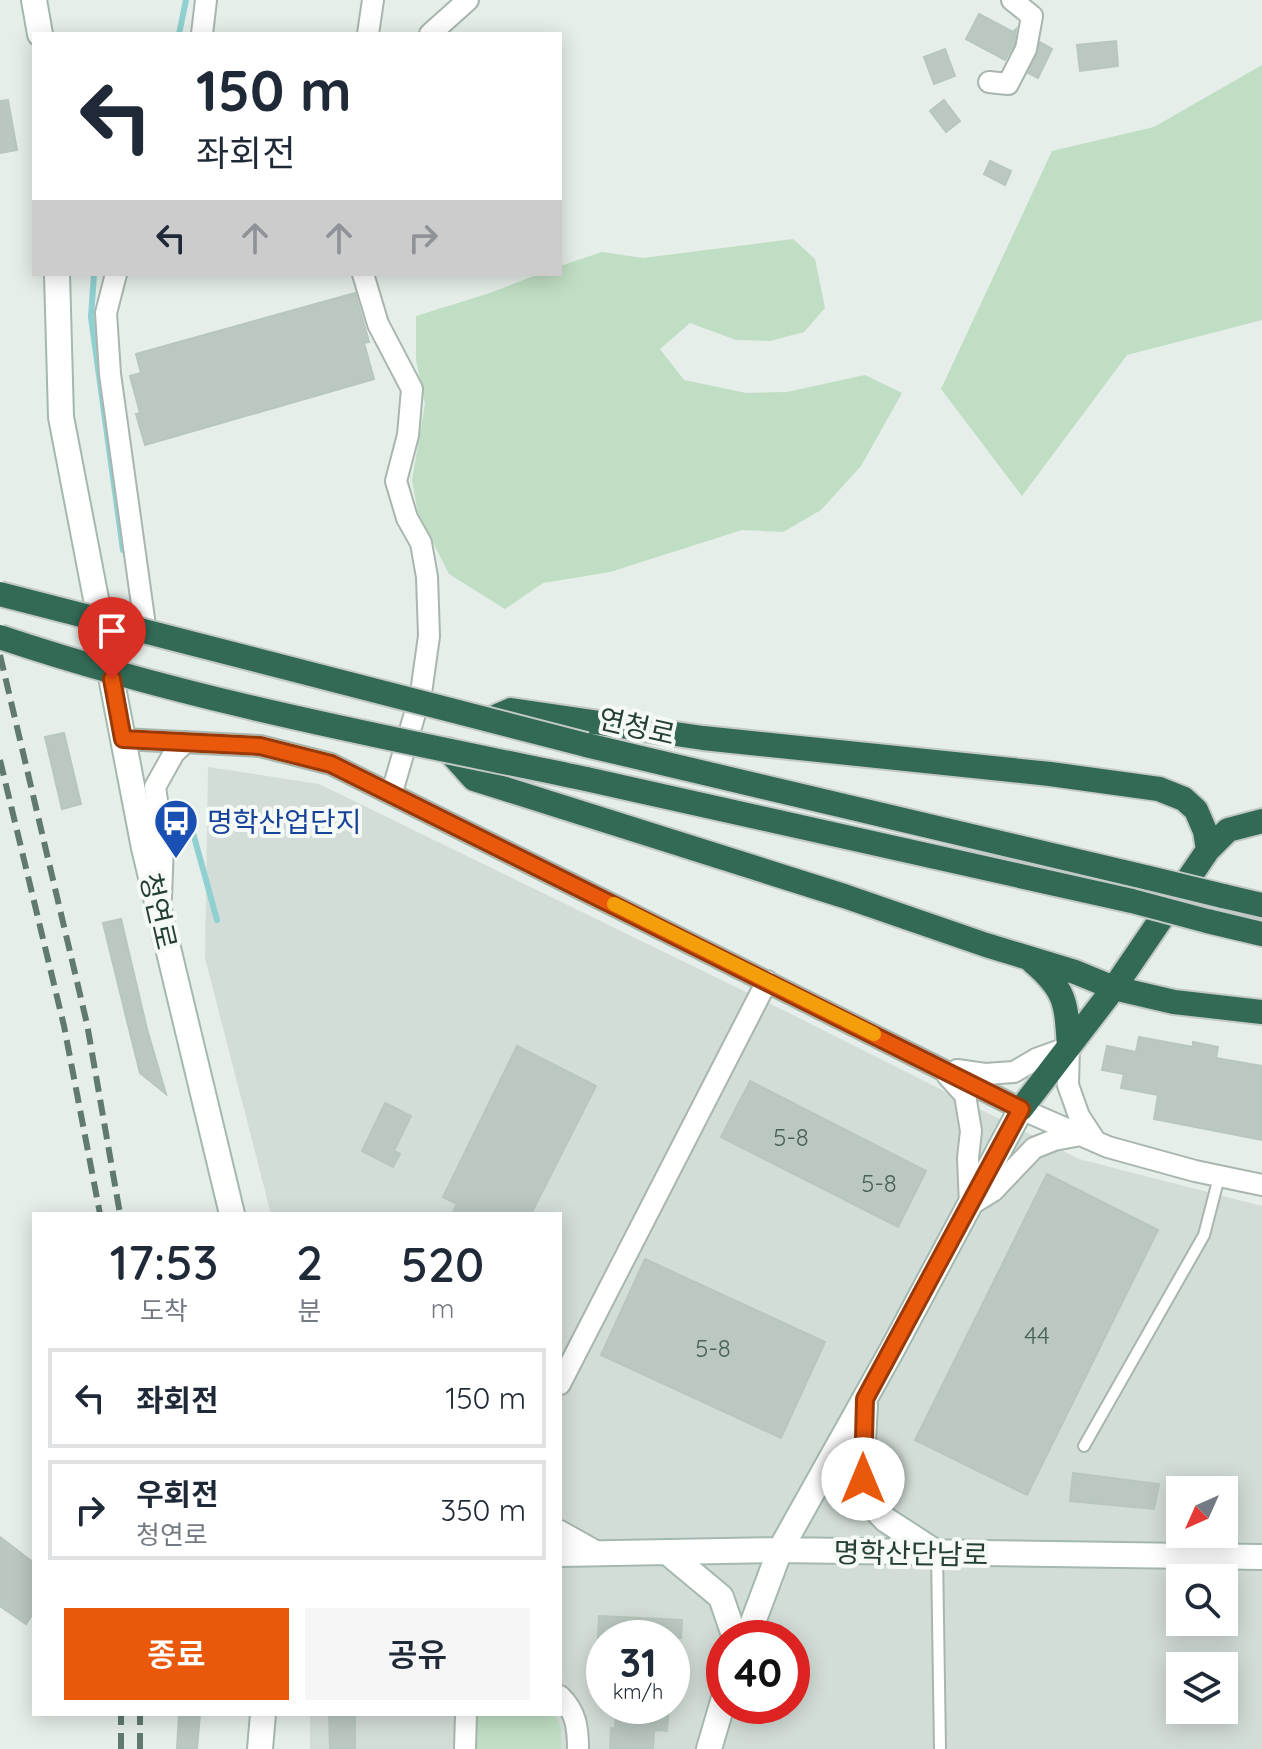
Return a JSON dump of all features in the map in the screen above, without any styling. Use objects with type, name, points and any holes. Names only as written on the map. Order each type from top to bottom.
[{"type":"highway","name":"연청로","points":[[0,594],[488,720],[587,734],[1262,905]]},
{"type":"highway","points":[[0,637],[165,685],[1132,901],[1262,934]]},
{"type":"highway","points":[[587,734],[703,738],[1050,774],[1159,789],[1184,799],[1196,810],[1205,831],[1208,850]]},
{"type":"highway","points":[[448,750],[474,779],[844,896],[1075,972],[1114,988],[1167,1000],[1262,1012]]},
{"type":"highway","points":[[1021,1109],[1114,988],[1208,850],[1228,830],[1262,821]]},
{"type":"highway","points":[[1028,958],[1053,979],[1066,1004],[1069,1047]]},
{"type":"highway","points":[[1069,1047],[1107,1016],[1134,1005],[1167,1000]]},
{"type":"street","points":[[34,0],[40,32]]},
{"type":"street","points":[[202,32],[206,0]]},
{"type":"street","points":[[368,32],[373,0]]},
{"type":"street","points":[[989,82],[1008,84],[1026,49],[1032,16],[1012,0]]},
{"type":"street","points":[[433,32],[475,2]]},
{"type":"street","name":"청연로","points":[[57,276],[61,417],[160,917],[232,1212]]},
{"type":"street","points":[[115,276],[106,313],[110,374],[146,633]]},
{"type":"street","points":[[364,276],[378,324],[412,389],[408,435],[396,481],[407,518],[421,543],[427,577],[429,636],[421,693],[392,792]]},
{"type":"street","points":[[123,739],[260,746],[331,764],[1021,1109],[1089,1139],[1219,1177],[1262,1185]]},
{"type":"street","points":[[160,917],[163,843],[155,787],[174,753],[186,742]]},
{"type":"street","points":[[562,1380],[767,981]]},
{"type":"street","points":[[942,1069],[985,1074],[1014,1072],[1036,1059],[1069,1047],[1068,1085],[1089,1139]]},
{"type":"street","points":[[942,1069],[965,1095],[971,1131],[968,1158],[970,1205]]},
{"type":"street","points":[[754,1620],[780,1550],[1021,1109]]},
{"type":"street","points":[[970,1205],[993,1191],[1034,1148],[1054,1140],[1089,1139]]},
{"type":"street","points":[[865,1399],[864,1497],[886,1520],[937,1553]]},
{"type":"street","points":[[562,1532],[601,1554]]},
{"type":"street","name":"명학산단남로","points":[[562,1554],[780,1550],[1262,1557]]},
{"type":"street","points":[[667,1552],[721,1597],[729,1620]]},
{"type":"street","points":[[562,1698],[572,1707],[578,1728],[578,1749]]},
{"type":"street","points":[[260,1749],[263,1716]]},
{"type":"street","points":[[465,1749],[466,1716]]},
{"type":"street","points":[[709,1749],[716,1724]]},
{"type":"lane","points":[[1084,1446],[1204,1235],[1219,1177]]},
{"type":"lane","points":[[937,1553],[940,1749]]},
{"type":"shaded area","points":[[208,767],[319,784],[787,1012],[1079,1159],[1262,1206],[1262,1749],[310,1749],[310,1716],[562,1716],[562,1212],[270,1212],[205,958]]},
{"type":"green space","points":[[1262,65],[1262,320],[1127,355],[1022,496],[941,389],[1052,151],[1154,127]]},
{"type":"green space","points":[[793,239],[815,259],[825,308],[804,332],[770,341],[736,340],[690,323],[660,349],[684,380],[746,393],[787,392],[865,375],[902,393],[861,466],[821,510],[783,532],[742,530],[610,572],[543,583],[505,609],[449,574],[418,513],[412,480],[425,404],[416,360],[416,316],[534,276],[562,276],[562,265],[602,252],[643,258]]},
{"type":"green space","points":[[476,1716],[556,1716],[561,1727],[561,1749],[474,1749]]},
{"type":"building","points":[[979,14],[1013,32],[1016,29],[1014,45],[1005,60],[966,39]]},
{"type":"building","points":[[1116,41],[1118,66],[1080,71],[1077,45]]},
{"type":"building","points":[[1040,42],[1052,49],[1038,78],[1028,73]]},
{"type":"building","points":[[945,49],[955,76],[934,84],[924,57]]},
{"type":"building","points":[[8,100],[17,150],[0,153],[0,101]]},
{"type":"building","points":[[944,100],[960,121],[946,132],[930,111]]},
{"type":"building","points":[[990,161],[1011,171],[1005,185],[984,174]]},
{"type":"building","points":[[355,293],[369,342],[364,343],[374,379],[145,445],[130,376],[141,373],[136,354]]},
{"type":"building","points":[[64,733],[81,804],[62,809],[45,737]]},
{"type":"building","points":[[121,919],[166,1094],[140,1073],[103,923]]},
{"type":"building","points":[[1139,1037],[1193,1047],[1193,1042],[1218,1047],[1216,1058],[1262,1066],[1262,1140],[1154,1119],[1158,1095],[1121,1088],[1124,1074],[1102,1070],[1107,1046],[1136,1052]]},
{"type":"building","points":[[517,1046],[596,1086],[532,1212],[453,1212],[457,1204],[443,1197]]},
{"type":"building","points":[[750,1081],[926,1171],[898,1227],[721,1137]]},
{"type":"building","points":[[385,1103],[411,1116],[394,1151],[400,1154],[393,1167],[362,1151]]},
{"type":"building","points":[[1047,1174],[1158,1230],[1027,1495],[915,1440]]},
{"type":"building","points":[[645,1259],[825,1342],[781,1438],[601,1355]]},
{"type":"building","points":[[1073,1473],[1159,1484],[1154,1509],[1070,1501]]},
{"type":"building","points":[[0,1537],[32,1561],[32,1615],[26,1624],[0,1606]]},
{"type":"building","points":[[599,1616],[682,1620],[599,1620]]},
{"type":"building","points":[[179,1716],[200,1716],[197,1749],[177,1749]]},
{"type":"building","points":[[329,1716],[355,1716],[355,1749],[330,1749]]},
{"type":"building","points":[[615,1724],[668,1724],[667,1731],[654,1730],[653,1749],[610,1749],[611,1728],[615,1729]]},
{"type":"waterway","points":[[179,32],[186,0]]},
{"type":"waterway","points":[[94,276],[91,317],[123,550]]},
{"type":"waterway","points":[[187,811],[217,920]]},
{"type":"railway","points":[[0,655],[87,1024],[120,1212]]},
{"type":"railway","points":[[0,760],[64,1026],[100,1212]]},
{"type":"railway","points":[[121,1716],[121,1749]]},
{"type":"railway","points":[[140,1716],[140,1749]]},
{"type":"slow traffic","points":[[614,904],[874,1034]]},
{"type":"place","name":"명학산업단지","points":[[176,860]]},
{"type":"route","points":[[112,679],[123,739],[260,746],[331,764],[1021,1109],[865,1399],[863,1479]]}]
